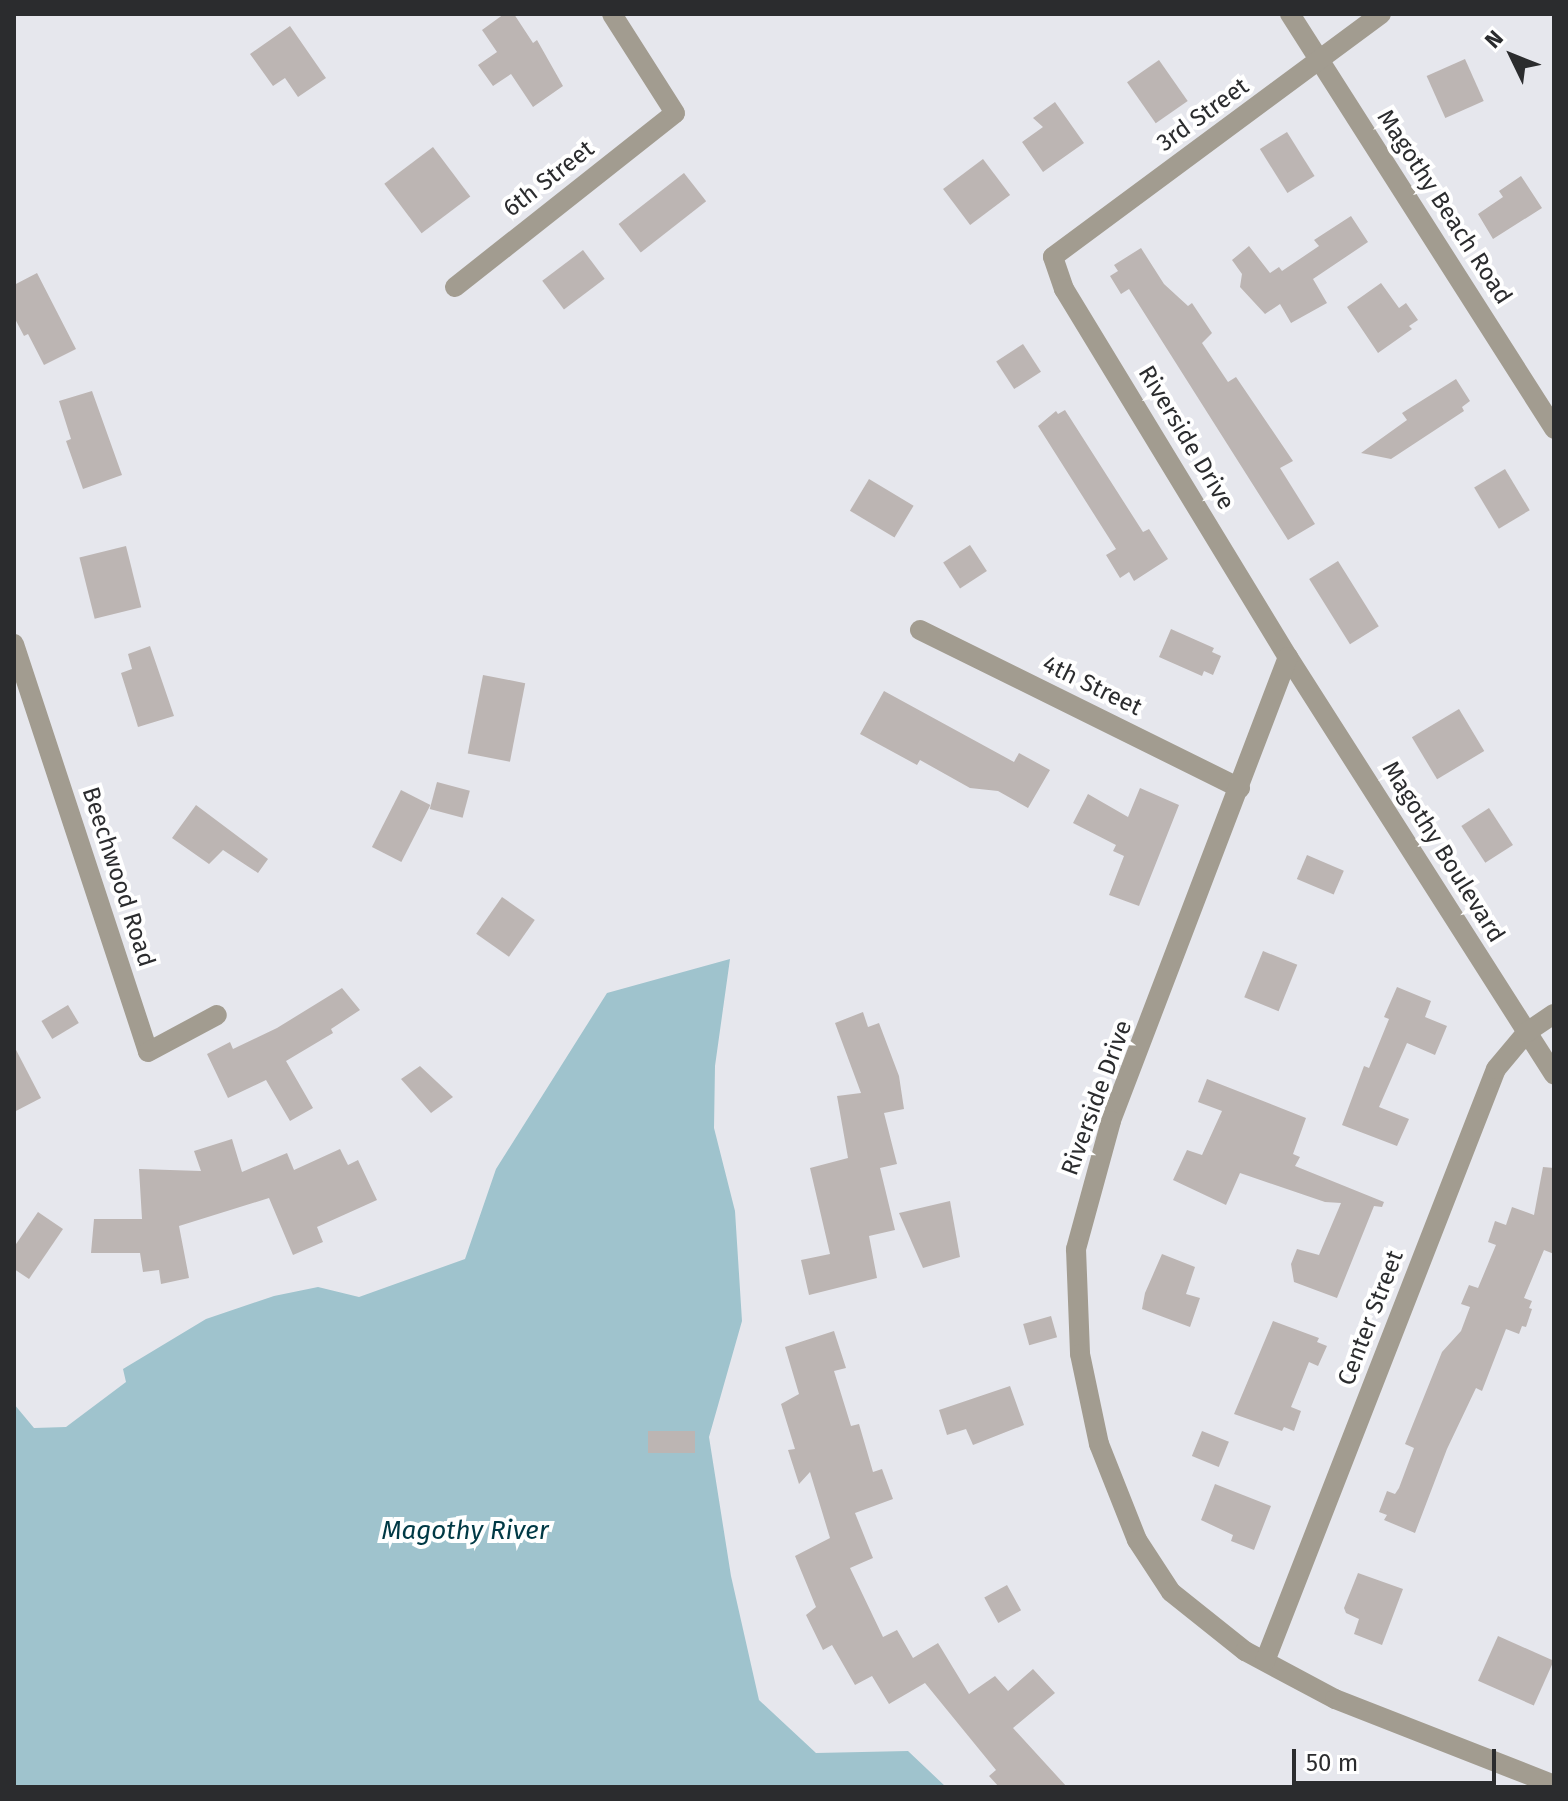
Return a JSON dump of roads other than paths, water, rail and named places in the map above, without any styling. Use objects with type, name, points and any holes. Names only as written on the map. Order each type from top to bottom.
[{"type":"street","name":"6th Street","points":[[455,287],[675,113],[612,14]]},
{"type":"street","name":"Magothy Beach Road","points":[[1290,14],[1554,429]]},
{"type":"street","name":"3rd Street","points":[[1053,257],[1381,14]]},
{"type":"street","name":"Riverside Drive","points":[[1053,257],[1064,289],[1288,657],[1111,1121],[1076,1249],[1080,1354],[1099,1444],[1137,1540],[1171,1592],[1245,1651],[1335,1699],[1554,1785]]},
{"type":"street","name":"4th Street","points":[[920,630],[1240,788]]},
{"type":"street","name":"Beechwood Road","points":[[14,644],[148,1052],[217,1015]]},
{"type":"street","name":"Magothy Boulevard","points":[[1288,657],[1554,1075]]},
{"type":"street","name":"Center Street","points":[[1265,1661],[1496,1069],[1527,1032],[1554,1014]]},
{"type":"water","name":"Magothy River","points":[[730,959],[715,1066],[714,1128],[735,1211],[742,1321],[709,1437],[731,1576],[759,1700],[816,1753],[908,1751],[946,1787],[14,1787],[14,1404],[34,1428],[66,1427],[126,1382],[123,1369],[206,1319],[274,1296],[318,1287],[359,1297],[465,1259],[496,1169],[607,993]]}]
